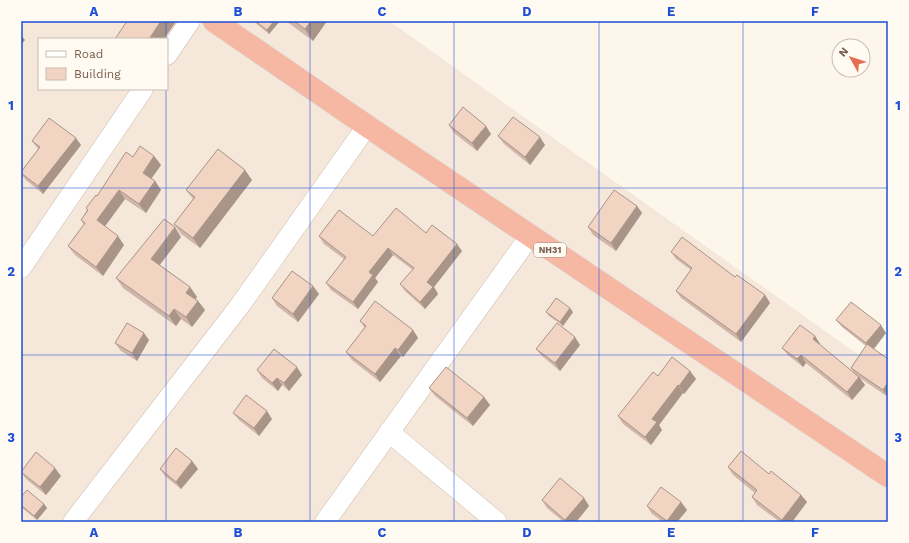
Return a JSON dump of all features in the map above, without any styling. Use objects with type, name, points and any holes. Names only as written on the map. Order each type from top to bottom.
[{"type":"highway","name":"NH31","points":[[226,24],[367,126],[888,476]]},
{"type":"street","points":[[168,53],[190,21]]},
{"type":"street","points":[[21,268],[142,90]]},
{"type":"street","points":[[73,522],[241,304],[367,126]]},
{"type":"street","points":[[324,522],[530,236]]},
{"type":"street","points":[[389,432],[497,522]]},
{"type":"shaded area","points":[[21,21],[389,21],[888,376],[888,522],[21,522]]},
{"type":"building","points":[[127,21],[161,21],[150,38],[116,38]]},
{"type":"building","points":[[255,21],[274,21],[267,30]]},
{"type":"building","points":[[294,21],[311,21],[305,29]]},
{"type":"building","points":[[463,107],[486,126],[472,143],[449,125]]},
{"type":"building","points":[[513,117],[540,137],[525,157],[498,136]]},
{"type":"building","points":[[49,118],[76,138],[38,186],[21,172],[40,147],[32,141]]},
{"type":"building","points":[[140,146],[154,156],[143,173],[155,181],[139,204],[119,190],[97,220],[118,236],[96,267],[68,246],[85,223],[81,220],[88,210],[86,208],[96,195],[97,196],[126,152],[133,157]]},
{"type":"building","points":[[218,149],[245,170],[193,238],[174,224],[195,197],[186,190]]},
{"type":"building","points":[[614,190],[637,206],[611,243],[588,227]]},
{"type":"building","points":[[396,208],[426,233],[432,225],[457,244],[427,282],[433,287],[420,302],[400,284],[414,268],[388,248],[369,272],[373,275],[353,302],[326,283],[346,257],[319,236],[339,210],[373,236]]},
{"type":"building","points":[[164,219],[175,227],[151,259],[190,287],[186,293],[198,301],[186,317],[174,309],[169,316],[116,278]]},
{"type":"building","points":[[682,237],[735,277],[737,275],[765,295],[736,334],[676,291],[692,268],[671,252]]},
{"type":"building","points":[[292,271],[313,286],[293,314],[272,298]]},
{"type":"building","points":[[556,298],[570,308],[560,322],[546,312]]},
{"type":"building","points":[[375,301],[413,330],[398,350],[395,348],[375,374],[346,352],[366,326],[360,321]]},
{"type":"building","points":[[851,302],[881,325],[866,343],[836,320]]},
{"type":"building","points":[[127,323],[144,333],[132,353],[115,343]]},
{"type":"building","points":[[557,323],[575,337],[555,363],[536,349]]},
{"type":"building","points":[[800,325],[815,336],[813,339],[859,377],[847,392],[801,355],[797,359],[782,348]]},
{"type":"building","points":[[867,344],[888,359],[888,382],[883,390],[851,368]]},
{"type":"building","points":[[274,349],[297,367],[284,383],[277,378],[272,383],[257,370]]},
{"type":"building","points":[[672,357],[690,371],[652,419],[657,422],[645,437],[618,416],[653,372],[658,376]]},
{"type":"building","points":[[446,367],[484,397],[467,418],[429,388]]},
{"type":"building","points":[[246,395],[267,411],[254,428],[233,413]]},
{"type":"building","points":[[176,448],[192,461],[176,482],[160,469]]},
{"type":"building","points":[[741,451],[769,474],[771,471],[801,495],[782,520],[752,497],[757,490],[728,467]]},
{"type":"building","points":[[36,452],[55,468],[40,487],[21,472]]},
{"type":"building","points":[[560,478],[584,498],[565,520],[542,500]]},
{"type":"building","points":[[661,487],[681,502],[667,521],[647,506]]},
{"type":"building","points":[[27,490],[44,504],[34,516],[21,505],[21,497]]}]
